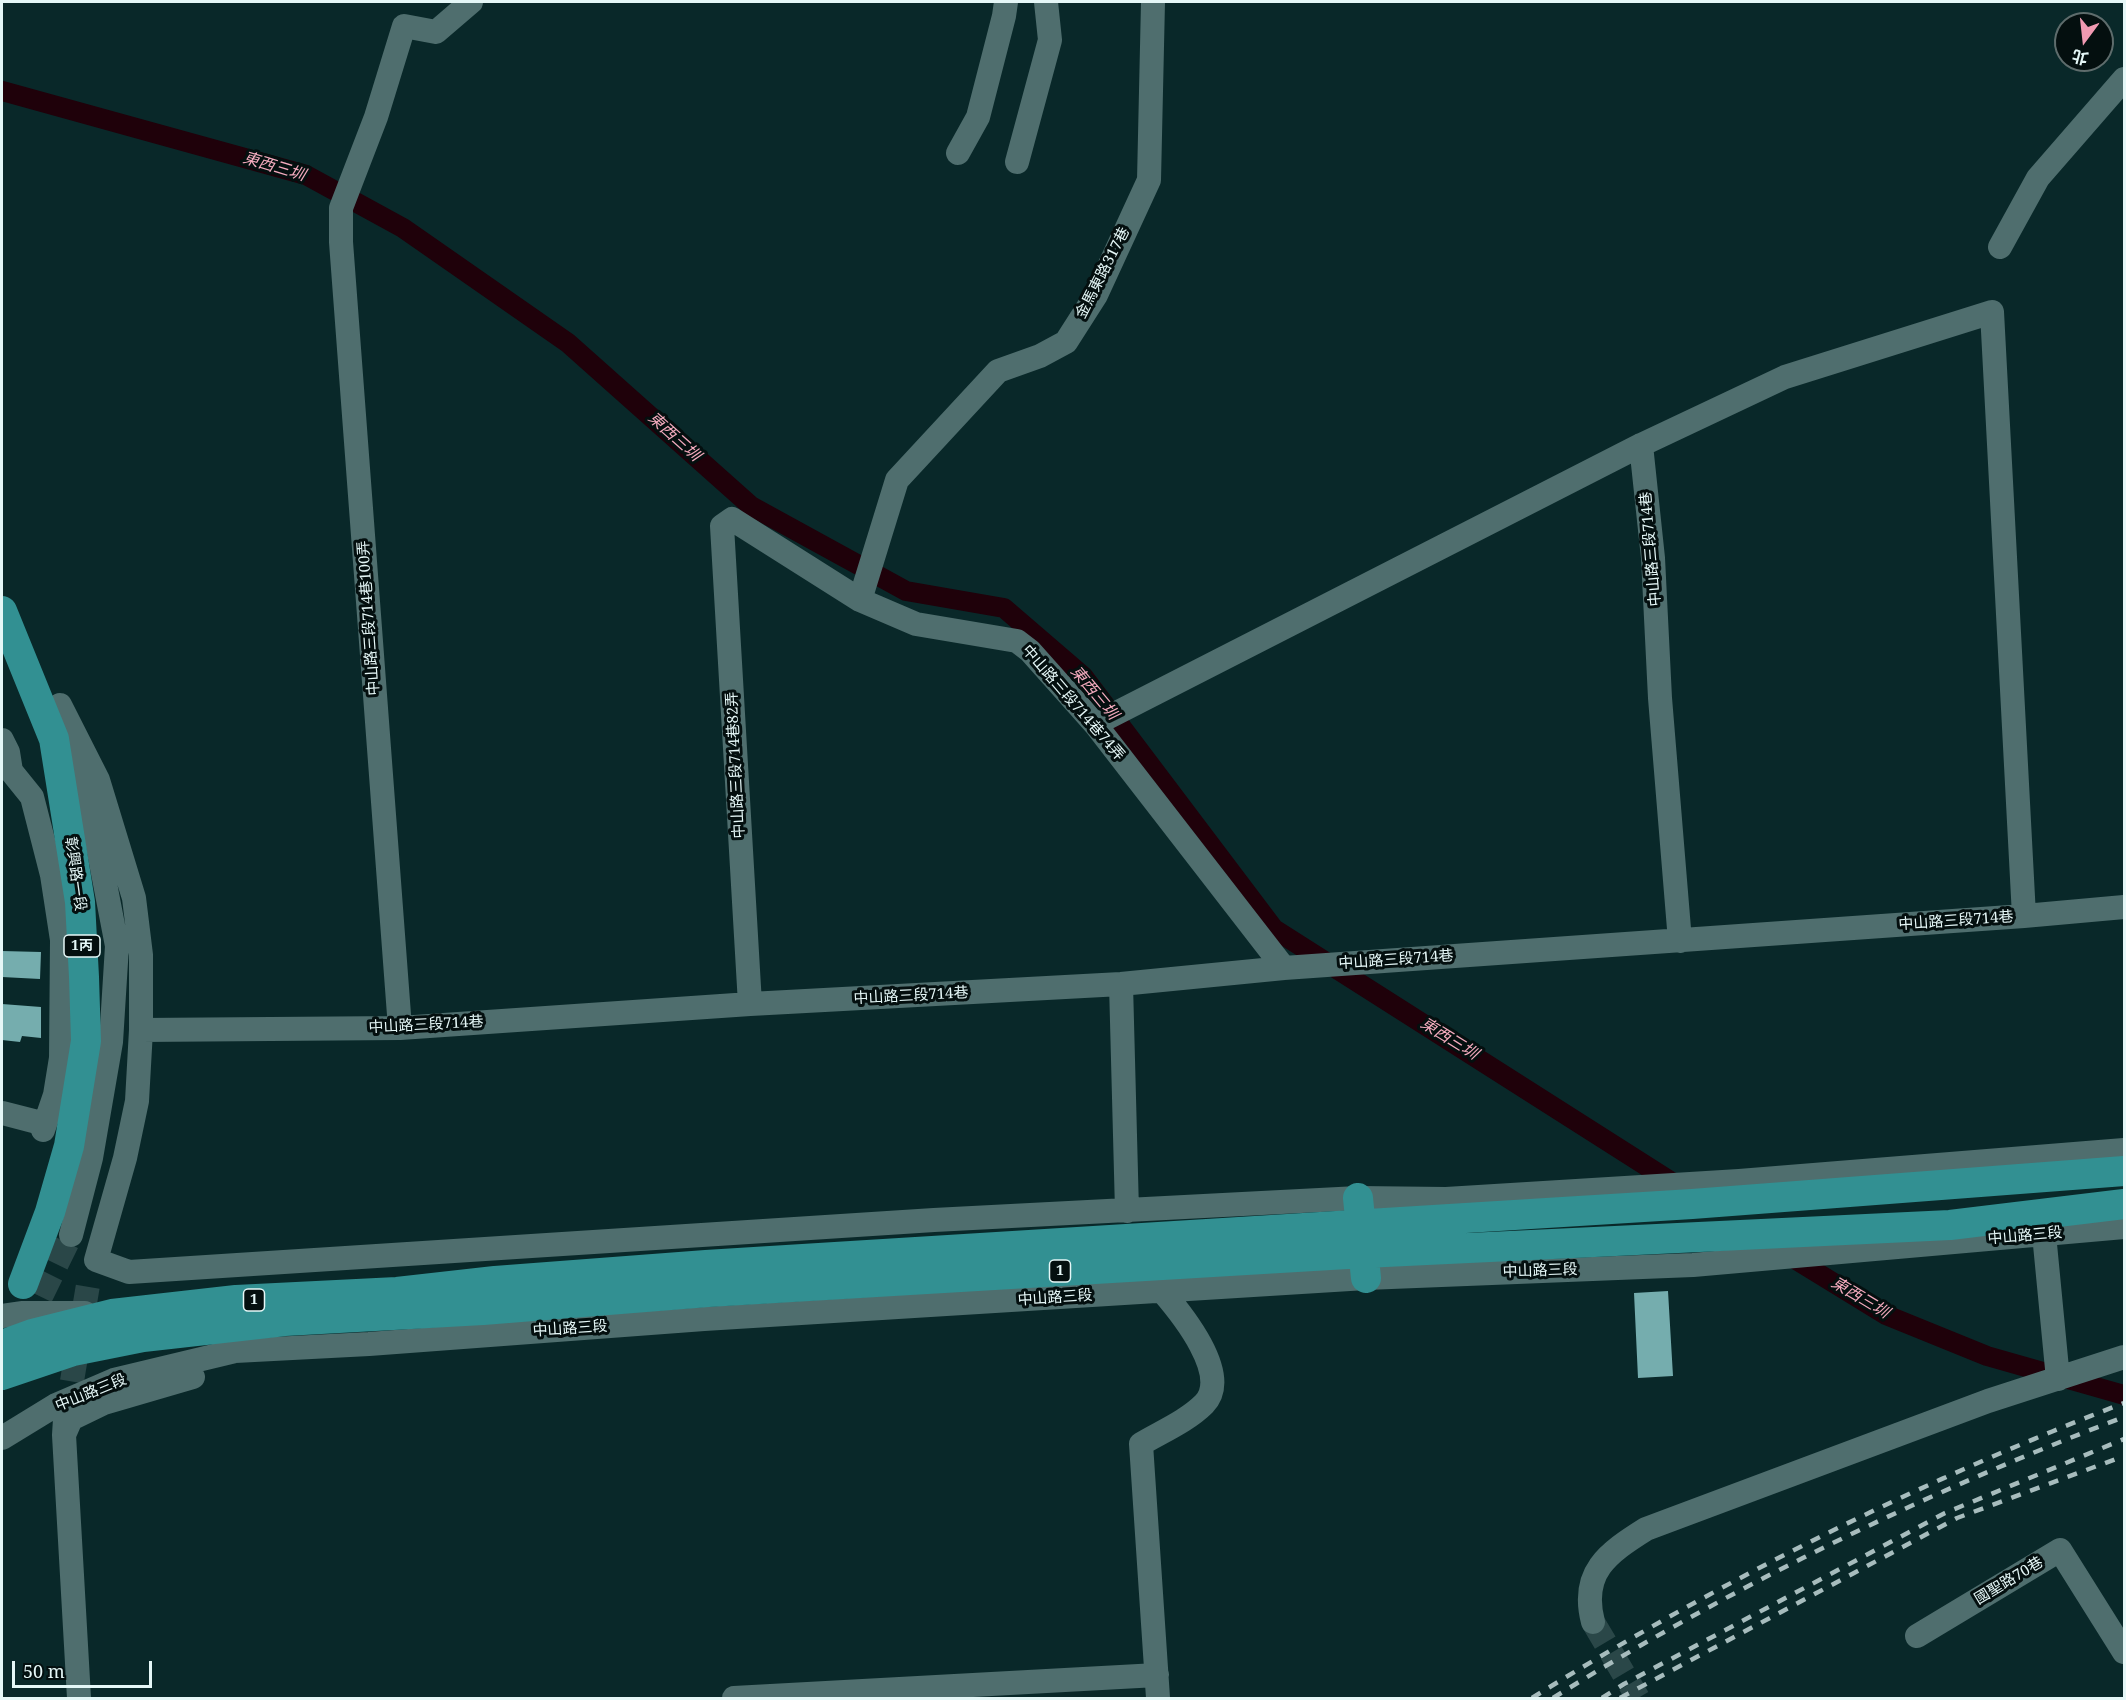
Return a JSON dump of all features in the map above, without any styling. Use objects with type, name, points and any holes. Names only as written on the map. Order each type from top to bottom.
[{"type":"main road","name":"彰興路一段","points":[[2,611],[54,739],[80,902],[86,1041],[69,1146],[50,1212],[23,1284]]},
{"type":"main road","name":"中山路三段","points":[[2,1375],[73,1351],[143,1337],[286,1334],[483,1310],[706,1305],[1363,1239],[1946,1174],[2124,1171]]},
{"type":"main road","points":[[1946,1174],[1951,1234]]},
{"type":"main road","name":"中山路三段","points":[[397,1292],[495,1281],[706,1265],[1363,1239],[1951,1234],[2124,1204]]},
{"type":"main road","name":"1","points":[[2,1345],[32,1334],[112,1314],[236,1300],[397,1292]]},
{"type":"street","name":"中山路三段714巷100弄","points":[[400,1028],[343,266],[342,208],[376,117],[404,26],[436,32],[471,2]]},
{"type":"street","points":[[958,153],[978,117],[1006,2]]},
{"type":"street","points":[[1017,162],[1050,40],[1046,2]]},
{"type":"street","name":"金馬東路317巷","points":[[861,600],[897,480],[998,371],[1040,356],[1066,342],[1096,295],[1149,180],[1148,2]]},
{"type":"street","points":[[2000,247],[2038,178],[2124,80]]},
{"type":"street","points":[[1095,724],[1641,445],[1785,377],[1992,312],[2024,916]]},
{"type":"street","name":"中山路三段714巷","points":[[1641,445],[1653,558],[1660,698],[1680,941]]},
{"type":"street","name":"中山路三段714巷74弄","points":[[722,526],[732,519],[861,600],[916,624],[1017,641],[1030,651],[1095,724],[1285,968]]},
{"type":"street","name":"中山路三段714巷82弄","points":[[722,526],[750,1004]]},
{"type":"street","name":"彰興路一段","points":[[2,611],[60,705],[98,847],[117,946],[111,1042],[91,1158],[71,1235]]},
{"type":"street","name":"1","points":[[60,705],[99,780],[134,898],[141,956],[141,1030],[137,1101],[125,1158],[92,1270],[129,1272],[493,1249]]},
{"type":"street","points":[[2,740],[8,752],[6,778],[32,797],[52,875],[62,940],[60,1058],[55,1095],[44,1127],[2,1113]]},
{"type":"street","name":"中山路三段714巷","points":[[141,1030],[400,1028],[750,1004],[1121,984],[1285,968],[2124,907]]},
{"type":"street","points":[[1121,984],[1126,1211]]},
{"type":"street","name":"中山路三段","points":[[1946,1174],[2124,1150]]},
{"type":"street","name":"中山路三段","points":[[493,1249],[934,1220],[1126,1211],[1363,1239]]},
{"type":"street","name":"中山路三段","points":[[1951,1234],[2044,1234],[2124,1227]]},
{"type":"street","points":[[2044,1234],[2058,1379]]},
{"type":"street","name":"中山路三段","points":[[2,1438],[56,1405],[114,1380],[235,1351],[286,1334],[369,1344],[706,1305],[1162,1291],[1363,1239]]},
{"type":"street","points":[[397,1292],[460,1266],[493,1249]]},
{"type":"street","points":[[418,1255],[460,1266],[495,1281]]},
{"type":"street","points":[[1158,1698],[1141,1443],[1192,1414],[1204,1404],[1210,1394],[1211,1380],[1209,1363],[1201,1345],[1186,1319],[1162,1291]]},
{"type":"street","points":[[2,1316],[23,1312],[112,1314]]},
{"type":"street","points":[[79,1698],[64,1427],[72,1419],[104,1403],[244,1362],[286,1334]]},
{"type":"street","points":[[1593,1622],[1589,1609],[1591,1583],[1601,1563],[1619,1546],[1646,1529],[1988,1401],[2124,1357]]},
{"type":"street","name":"國聖路70巷","points":[[1917,1636],[2060,1550],[2124,1652]]},
{"type":"street","points":[[734,1698],[1157,1675]]},
{"type":"building","points":[[2,951],[41,952],[40,979],[2,977]]},
{"type":"building","points":[[2,1004],[41,1007],[41,1038],[22,1036],[20,1042],[2,1040]]},
{"type":"building","points":[[1668,1291],[1673,1376],[1638,1378],[1634,1293]]},
{"type":"waterway","name":"東西三圳","points":[[2,91],[306,175],[403,228],[568,343],[751,506],[906,591],[1004,608],[1083,676],[1274,929],[1681,1188]]},
{"type":"waterway","name":"東西三圳","points":[[1785,1253],[1886,1315],[1987,1356],[2124,1395]]},
{"type":"tunnel","points":[[25,1329],[71,1235]]},
{"type":"tunnel","points":[[66,1417],[89,1279]]},
{"type":"tunnel","points":[[1593,1622],[1638,1698]]},
{"type":"railway","points":[[1532,1698],[1675,1614],[1821,1536],[1971,1466],[2124,1403]]},
{"type":"railway","points":[[1553,1698],[1690,1617],[1832,1544],[1977,1477],[2124,1417]]},
{"type":"railway","points":[[1602,1698],[1624,1684],[1945,1513],[2124,1439]]},
{"type":"railway","points":[[1620,1698],[1957,1518],[2124,1456]]}]
